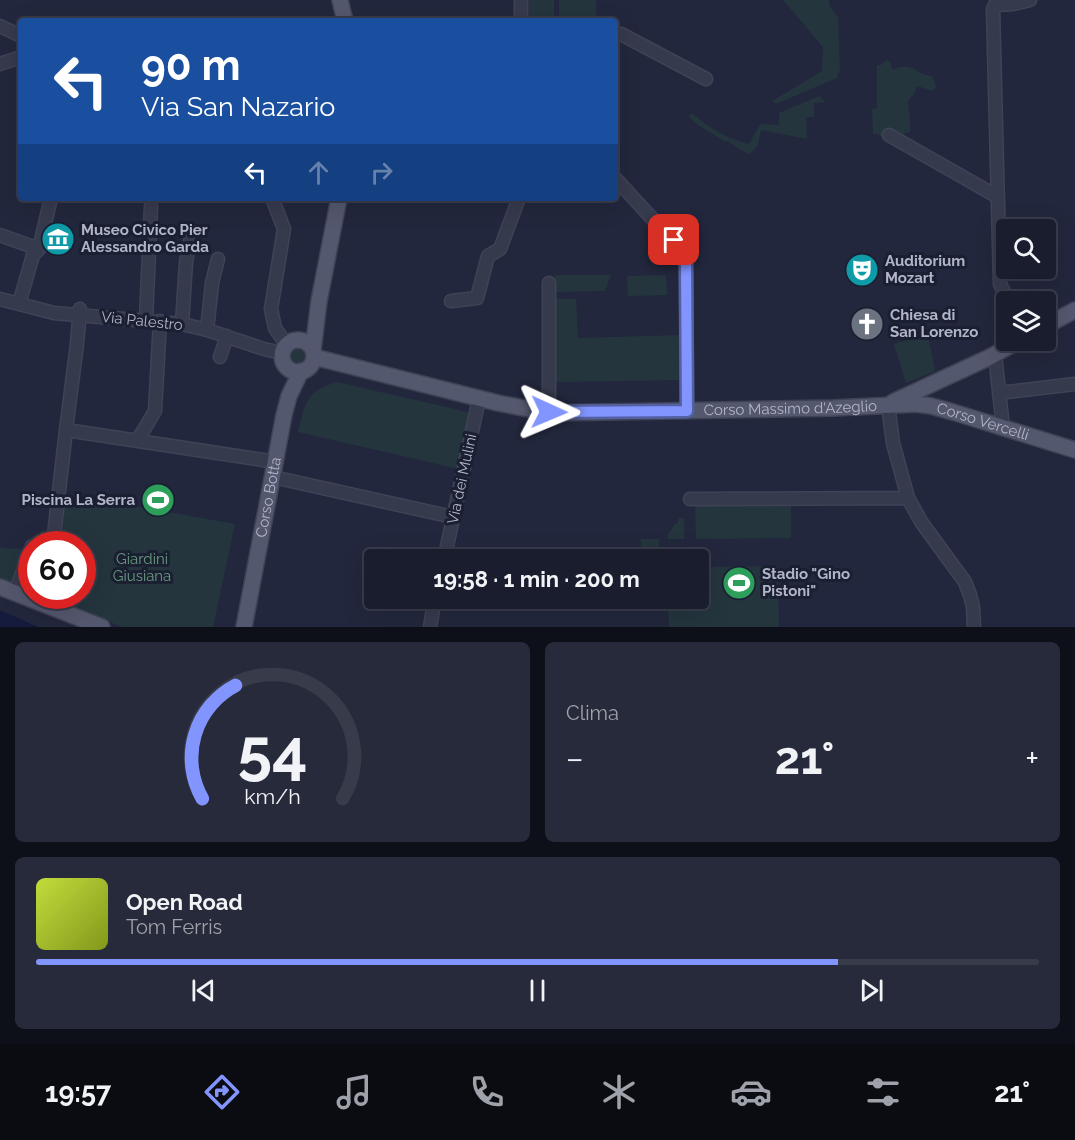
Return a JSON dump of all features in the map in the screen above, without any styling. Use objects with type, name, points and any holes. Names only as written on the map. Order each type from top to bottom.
[{"type":"main road","points":[[288,346],[306,342],[309,361],[294,371],[287,368],[282,360],[288,346],[311,320],[319,301],[338,201]]},
{"type":"main road","name":"Corso Botta","points":[[244,627],[284,415],[289,396],[309,361],[319,301]]},
{"type":"main road","points":[[1056,320],[1075,310]]},
{"type":"main road","points":[[888,409],[1000,351]]},
{"type":"main road","name":"Corso Massimo d'Azeglio","points":[[309,361],[350,367],[479,399],[549,412],[888,409]]},
{"type":"main road","name":"Corso Vercelli","points":[[888,409],[916,404],[931,406],[1075,450]]},
{"type":"main road","points":[[7,590],[102,627]]},
{"type":"street","points":[[521,0],[521,18]]},
{"type":"street","points":[[1004,291],[1000,284],[993,7],[1030,0]]},
{"type":"street","points":[[0,26],[18,35]]},
{"type":"street","points":[[618,34],[706,79]]},
{"type":"street","points":[[0,64],[18,58]]},
{"type":"street","points":[[889,135],[998,197]]},
{"type":"street","points":[[618,181],[682,251],[686,265],[687,411]]},
{"type":"street","points":[[19,304],[33,255],[39,249],[50,201]]},
{"type":"street","points":[[273,201],[284,229],[271,309],[275,328],[288,346]]},
{"type":"street","points":[[451,301],[477,298],[488,256],[500,249],[518,201]]},
{"type":"street","points":[[146,320],[151,202]]},
{"type":"street","points":[[4,237],[39,249]]},
{"type":"street","points":[[182,324],[186,262],[191,237]]},
{"type":"street","points":[[207,330],[212,283],[218,260]]},
{"type":"street","points":[[549,283],[549,412]]},
{"type":"street","name":"Via Palestro","points":[[1,302],[54,313],[80,312],[182,324],[264,349],[288,346]]},
{"type":"street","points":[[54,531],[80,312]]},
{"type":"street","points":[[137,441],[155,411],[160,321]]},
{"type":"street","points":[[220,357],[226,336]]},
{"type":"street","points":[[995,354],[1003,428]]},
{"type":"street","points":[[999,393],[1075,384]]},
{"type":"street","name":"Via dei Mulini","points":[[446,549],[479,399]]},
{"type":"street","points":[[888,409],[893,443],[908,498],[922,524],[965,582],[973,607],[974,627]]},
{"type":"street","points":[[66,430],[276,462]]},
{"type":"street","points":[[273,477],[453,517]]},
{"type":"street","points":[[690,499],[908,498]]},
{"type":"street","points":[[7,590],[18,571]]},
{"type":"street","points":[[430,627],[433,609]]},
{"type":"green space","points":[[529,0],[554,0],[554,18],[529,18]]},
{"type":"green space","points":[[559,0],[596,0],[596,18],[559,18]]},
{"type":"green space","points":[[783,0],[829,0],[829,5],[838,17],[840,69],[837,78],[776,104],[772,101],[822,71],[823,47]]},
{"type":"green space","points":[[887,60],[893,70],[899,67],[909,67],[932,76],[936,87],[933,91],[917,86],[910,98],[908,102],[910,132],[900,135],[892,131],[882,138],[879,134],[873,134],[872,109],[877,108],[877,65]]},
{"type":"green space","points":[[819,96],[825,102],[814,103],[814,117],[806,117],[807,139],[761,130],[758,145],[750,154],[699,126],[689,117],[690,113],[723,134],[749,144],[760,124],[779,125],[779,113]]},
{"type":"green space","points":[[555,275],[611,275],[605,291],[556,292]]},
{"type":"green space","points":[[666,275],[667,295],[628,296],[627,276]]},
{"type":"green space","points":[[555,299],[576,299],[578,338],[681,335],[682,380],[556,382]]},
{"type":"green space","points":[[928,334],[935,371],[906,383],[894,344]]},
{"type":"green space","points":[[298,347],[306,355],[298,363],[290,355]]},
{"type":"green space","points":[[337,382],[472,413],[459,469],[298,432],[308,399],[319,390]]},
{"type":"green space","name":"Giardini Giusiana","points":[[64,497],[128,508],[129,505],[235,524],[213,627],[123,627],[74,609],[96,609],[96,531],[60,531]]},
{"type":"green space","points":[[695,503],[791,503],[791,538],[696,539]]},
{"type":"green space","points":[[679,518],[684,518],[684,539],[668,539],[668,533],[674,524],[677,524]]},
{"type":"green space","points":[[641,539],[659,539],[659,549],[641,549]]},
{"type":"green space","points":[[0,548],[18,549],[18,567],[12,585],[0,581]]},
{"type":"green space","name":"Stadio \"Gino Pistoni\"","points":[[778,566],[779,627],[669,627],[668,609],[709,609],[709,567]]},
{"type":"water","points":[[0,610],[38,627],[0,627]]},
{"type":"place","name":"Museo Civico Pier Alessandro Garda","points":[[58,239]]},
{"type":"place","name":"Auditorium Mozart","points":[[862,270]]},
{"type":"place","name":"Chiesa di San Lorenzo","points":[[867,324]]},
{"type":"place","name":"Piscina La Serra","points":[[158,500]]},
{"type":"place","name":"Stadio \"Gino Pistoni\"","points":[[739,583]]},
{"type":"route","points":[[549,412],[687,411],[686,265],[682,251],[674,240]]}]
